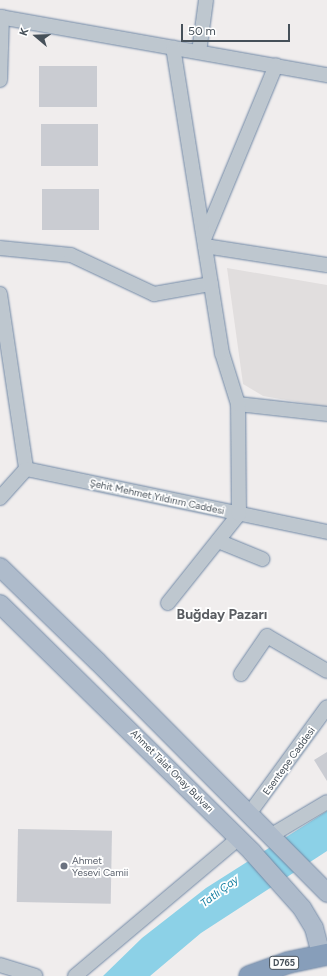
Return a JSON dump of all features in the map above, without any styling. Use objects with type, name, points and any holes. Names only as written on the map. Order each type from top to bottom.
[{"type":"highway","name":"D765","points":[[249,976],[288,962],[324,954]]},
{"type":"main road","points":[[0,568],[321,885]]},
{"type":"main road","name":"Ahmet Talat Onay Bulvarı","points":[[0,604],[252,852],[286,889],[309,918],[324,954]]},
{"type":"street","points":[[199,52],[206,0]]},
{"type":"street","points":[[0,80],[1,17],[327,75]]},
{"type":"street","points":[[168,603],[239,514],[238,404],[222,353],[173,48]]},
{"type":"street","points":[[205,243],[276,66]]},
{"type":"street","points":[[205,243],[327,265]]},
{"type":"street","points":[[0,248],[71,255],[154,294],[211,284]]},
{"type":"street","points":[[0,294],[1,313],[26,469],[0,498]]},
{"type":"street","points":[[238,404],[327,414]]},
{"type":"street","name":"Şehit Mehmet Yıldırım Caddesi","points":[[26,469],[327,532]]},
{"type":"street","points":[[218,541],[262,559]]},
{"type":"street","points":[[241,674],[267,636],[327,671]]},
{"type":"street","name":"Esentepe Caddesi","points":[[249,814],[327,707]]},
{"type":"street","points":[[271,837],[327,802]]},
{"type":"street","points":[[75,976],[239,838]]},
{"type":"street","points":[[0,965],[35,976]]},
{"type":"shaded area","points":[[227,268],[327,285],[327,407],[263,396],[243,384]]},
{"type":"water","name":"Tatlı Çay","points":[[327,811],[327,851],[201,933],[150,976],[103,976],[142,938],[206,888]]},
{"type":"building","points":[[39,66],[97,66],[97,107],[39,107]]},
{"type":"building","points":[[41,124],[98,124],[98,166],[41,166]]},
{"type":"building","points":[[42,189],[99,189],[99,230],[42,230]]},
{"type":"building","points":[[327,752],[327,781],[314,760]]},
{"type":"building","name":"Ahmet Yesevi Camii","points":[[18,829],[112,831],[111,904],[17,902]]},
{"type":"place","name":"Ahmet Yesevi Camii","points":[[64,866]]},
{"type":"district","name":"Buğday Pazarı","points":[[222,615]]}]
